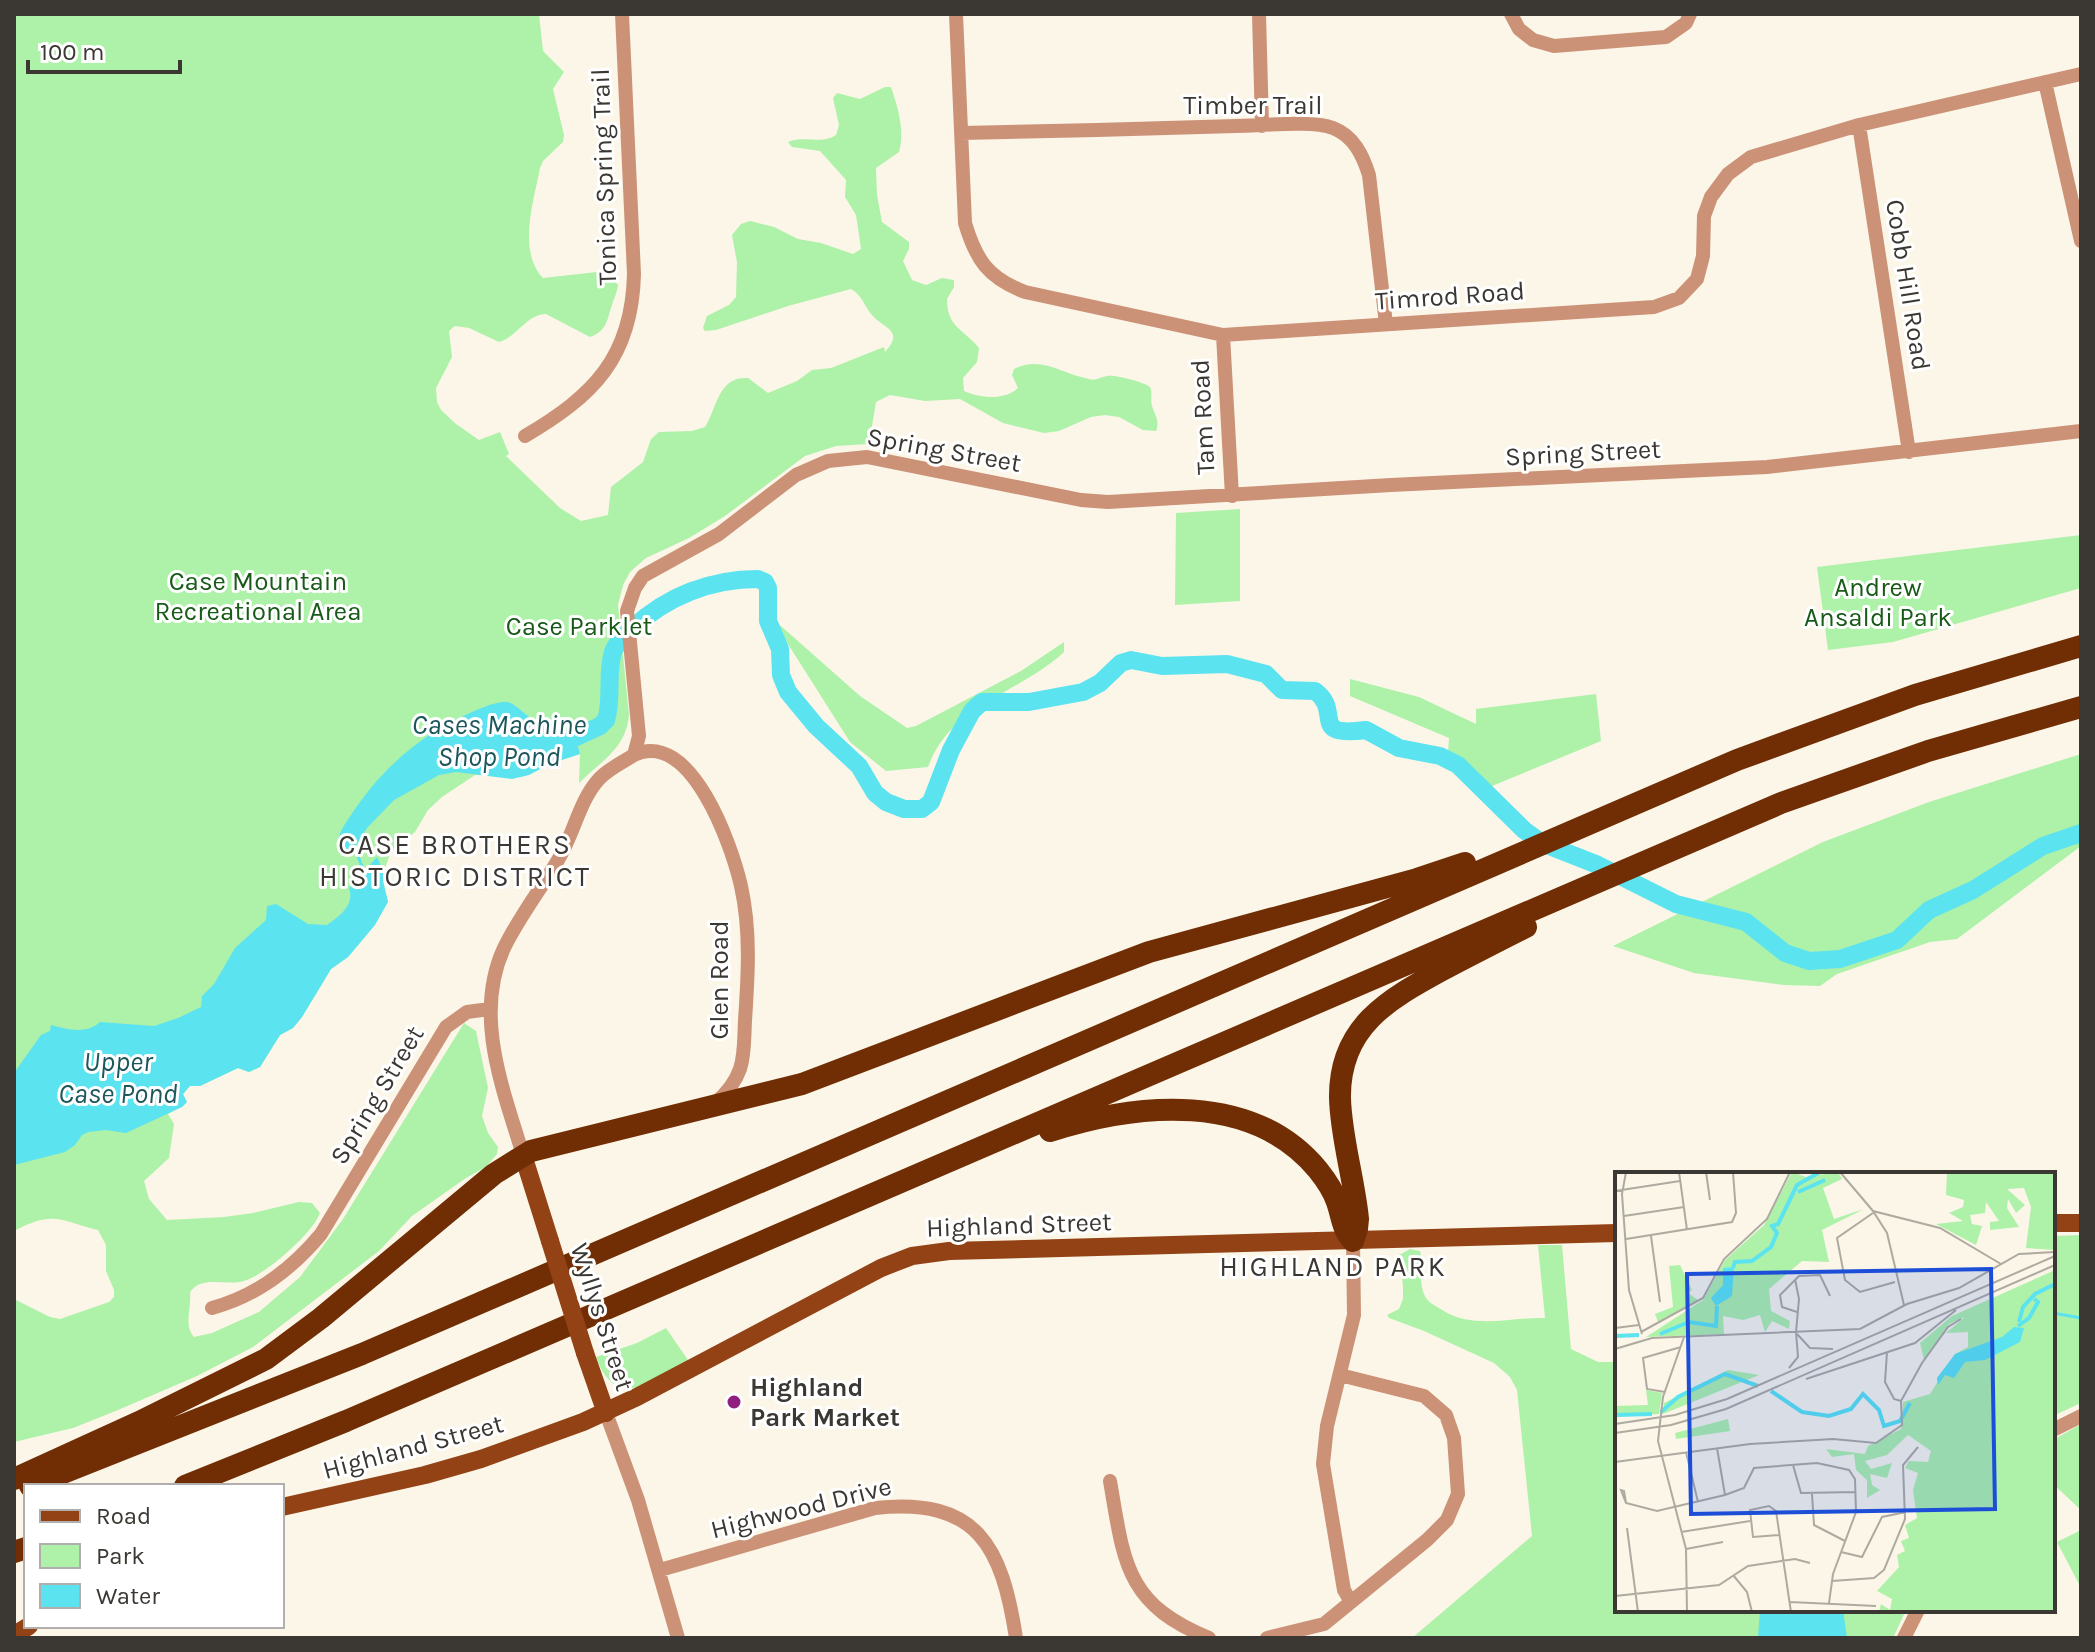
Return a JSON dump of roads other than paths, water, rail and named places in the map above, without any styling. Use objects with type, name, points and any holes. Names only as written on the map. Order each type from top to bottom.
[{"type":"highway","points":[[36,1484],[362,1354],[1484,862],[1523,842],[1566,834],[1737,760],[1838,721],[1955,682],[2081,646]]},
{"type":"highway","points":[[190,1484],[320,1432],[1563,903],[1610,886],[1632,866],[1781,803],[1881,766],[2081,707]]},
{"type":"highway","points":[[14,1479],[126,1429],[266,1359],[313,1325],[494,1174],[523,1155],[551,1145],[708,1108],[829,1075],[1149,952],[1484,862]]},
{"type":"highway","points":[[1353,1241],[1358,1219],[1340,1087],[1347,1053],[1360,1029],[1382,1006],[1405,991],[1563,903]]},
{"type":"highway","points":[[953,1160],[1120,1113],[1164,1109],[1219,1114],[1268,1132],[1308,1159],[1330,1188],[1338,1204],[1344,1230],[1353,1241]]},
{"type":"main road","name":"Wyllys Street","points":[[523,1155],[606,1413]]},
{"type":"main road","points":[[2055,1223],[2081,1223]]},
{"type":"main road","name":"Highland Street","points":[[284,1507],[481,1459],[606,1413],[881,1268],[912,1256],[949,1251],[1615,1233]]},
{"type":"street","name":"Tonica Spring Trail","points":[[525,436],[585,396],[618,349],[630,315],[634,274],[622,14]]},
{"type":"street","name":"Timrod Road","points":[[956,14],[965,223],[972,247],[986,268],[1003,284],[1025,292],[1223,335],[1654,307],[1679,298],[1697,279],[1703,256],[1704,216],[1711,197],[1728,174],[1751,157],[1859,125],[2081,74]]},
{"type":"street","points":[[1259,14],[1262,126]]},
{"type":"street","points":[[1511,14],[1519,29],[1533,40],[1554,46],[1666,37],[1686,23],[1690,14]]},
{"type":"street","points":[[2045,82],[2081,241]]},
{"type":"street","name":"Cobb Hill Road","points":[[1859,125],[1909,452]]},
{"type":"street","name":"Timber Trail","points":[[961,133],[1262,126],[1334,128],[1350,140],[1362,155],[1369,175],[1386,324]]},
{"type":"street","name":"Tam Road","points":[[1223,335],[1232,496]]},
{"type":"street","name":"Spring Street","points":[[634,755],[639,736],[628,602],[643,576],[719,534],[796,475],[838,459],[867,457],[1081,500],[1108,502],[1739,469],[2081,431]]},
{"type":"street","name":"Glen Road","points":[[634,755],[645,750],[667,754],[684,766],[701,787],[720,824],[741,886],[749,952],[741,1067],[727,1091],[708,1108]]},
{"type":"street","points":[[490,1009],[504,950],[560,858],[587,796],[600,778],[634,755]]},
{"type":"street","name":"Spring Street","points":[[212,1308],[235,1302],[289,1270],[306,1252],[321,1234],[446,1027],[467,1012],[490,1009]]},
{"type":"street","name":"Wyllys Street","points":[[490,1009],[500,1080],[523,1155]]},
{"type":"street","points":[[1351,1602],[1344,1590],[1323,1464],[1327,1426],[1355,1309],[1353,1241]]},
{"type":"street","points":[[1267,1638],[1324,1624],[1427,1540],[1447,1520],[1458,1494],[1454,1438],[1446,1415],[1424,1396],[1340,1375]]},
{"type":"street","name":"Wyllys Street","points":[[606,1413],[637,1495],[678,1638]]},
{"type":"street","points":[[2055,1429],[2081,1416]]},
{"type":"street","points":[[1110,1481],[1122,1554],[1132,1578],[1152,1606],[1179,1626],[1209,1638]]},
{"type":"street","name":"Highwood Drive","points":[[660,1570],[875,1508],[906,1505],[937,1509],[966,1523],[986,1542],[1001,1566],[1009,1592],[1016,1638]]},
{"type":"street","points":[[1904,1638],[1917,1612]]},
{"type":"water","name":"Cases Machine Shop Pond","points":[[499,702],[508,702],[536,721],[569,735],[580,754],[512,779],[456,772],[439,775],[394,800],[367,828],[355,847],[338,851],[339,835],[353,812],[377,780],[405,753],[454,720]]},
{"type":"water","name":"Upper Case Pond","points":[[377,857],[387,879],[383,881],[388,902],[375,925],[348,957],[331,969],[302,1017],[293,1028],[280,1035],[260,1067],[249,1072],[238,1068],[200,1086],[190,1086],[183,1094],[187,1102],[182,1107],[126,1133],[106,1130],[88,1132],[65,1152],[14,1165],[14,1073],[41,1035],[50,1031],[51,1025],[76,1030],[89,1029],[100,1022],[154,1026],[201,1007],[202,996],[214,984],[235,948],[266,920],[267,906],[276,904],[308,924],[327,925],[345,910],[350,900],[349,888]]},
{"type":"water","points":[[1760,1612],[1843,1612],[1847,1638],[1758,1638]]},
{"type":"waterway","points":[[574,738],[606,720],[613,652],[633,628],[675,598],[723,582],[758,579],[765,582],[768,588],[768,621],[780,649],[781,675],[788,692],[816,726],[859,766],[875,793],[886,802],[904,809],[922,809],[931,802],[951,750],[972,711],[982,702],[1029,702],[1083,692],[1100,683],[1121,663],[1131,660],[1162,666],[1227,664],[1266,674],[1282,690],[1315,691],[1327,707],[1332,726],[1338,730],[1366,730],[1399,748],[1440,756],[1458,765],[1524,830],[1542,843],[1598,865],[1676,904],[1746,922],[1785,953],[1809,961],[1840,959],[1897,940],[1929,910],[1973,890],[2043,846],[2081,833]]},
{"type":"waterway","points":[[354,845],[365,875]]},
{"type":"waterway","points":[[2055,1313],[2081,1318]]},
{"type":"place","name":"Highland Park Market","points":[[734,1402]]},
{"type":"district","name":"CASE BROTHERS HISTORIC DISTRICT","points":[[455,860]]},
{"type":"district","name":"HIGHLAND PARK","points":[[1333,1266]]},
{"type":"park label","name":"Case Mountain Recreational Area","points":[[258,596]]},
{"type":"park label","name":"Andrew Ansaldi Park","points":[[1878,602]]},
{"type":"park label","name":"Case Parklet","points":[[579,626]]}]
